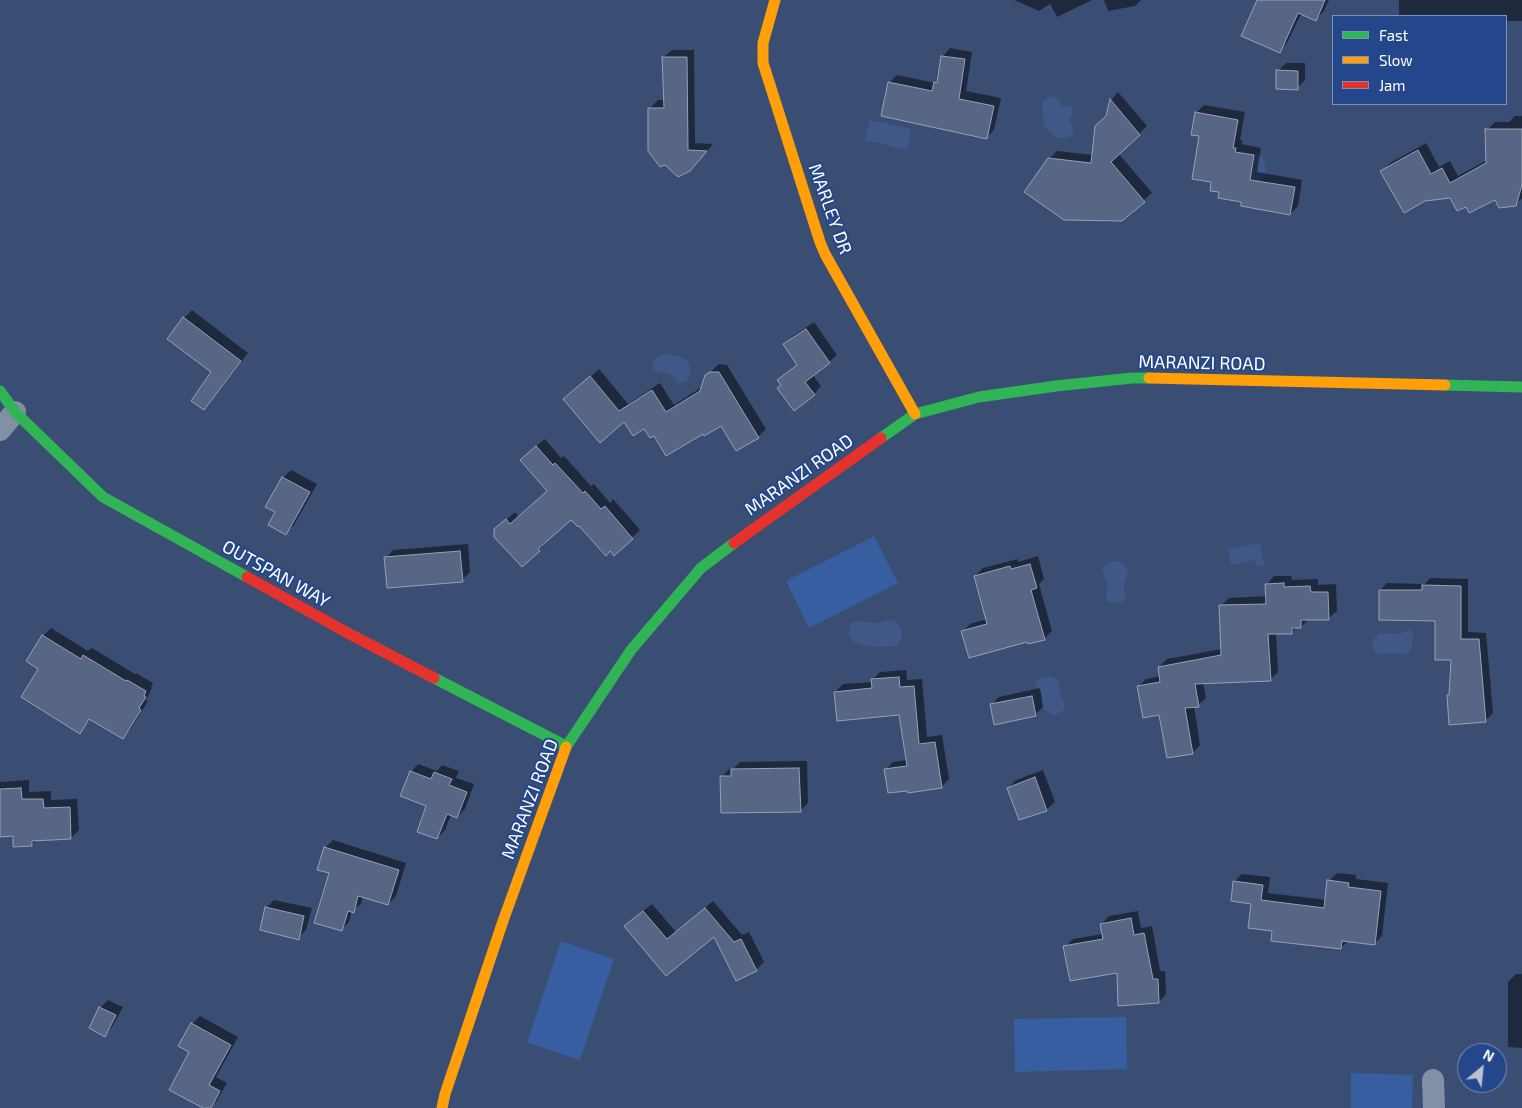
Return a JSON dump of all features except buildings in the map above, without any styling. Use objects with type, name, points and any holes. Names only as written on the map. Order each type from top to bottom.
[{"type":"street","name":"MARLEY DR","points":[[775,0],[763,43],[763,63],[820,242],[915,414]]},
{"type":"street","name":"MARANZI ROAD","points":[[442,1108],[503,921],[566,746],[631,650],[701,568],[915,414],[979,397],[1132,378],[1522,388]]},
{"type":"street","name":"OUTSPAN WAY","points":[[0,391],[15,412],[103,497],[344,631],[566,746]]},
{"type":"street","points":[[0,430],[15,412]]},
{"type":"street","points":[[1433,1080],[1434,1108]]},
{"type":"shaded area","points":[[1050,96],[1060,101],[1060,105],[1070,106],[1072,109],[1073,115],[1070,118],[1070,122],[1073,132],[1069,137],[1059,138],[1044,126],[1042,103]]},
{"type":"shaded area","points":[[870,120],[911,129],[907,150],[865,140]]},
{"type":"shaded area","points":[[1253,153],[1260,155],[1264,159],[1267,170],[1262,179],[1256,184],[1234,175],[1245,156]]},
{"type":"shaded area","points":[[665,354],[678,356],[688,361],[691,371],[686,381],[677,383],[674,376],[669,373],[659,373],[652,368],[653,361]]},
{"type":"shaded area","points":[[874,536],[898,583],[809,628],[786,581]]},
{"type":"shaded area","points":[[1260,543],[1264,565],[1256,566],[1255,560],[1231,565],[1228,549]]},
{"type":"shaded area","points":[[1118,561],[1126,565],[1128,574],[1124,582],[1126,598],[1122,602],[1108,602],[1106,597],[1108,585],[1102,569],[1109,562]]},
{"type":"shaded area","points":[[858,620],[869,623],[879,623],[887,620],[896,621],[902,636],[898,646],[871,647],[854,642],[849,634],[850,624]]},
{"type":"shaded area","points":[[1410,629],[1413,632],[1412,645],[1405,655],[1394,653],[1381,654],[1373,649],[1373,640],[1379,633],[1400,634]]},
{"type":"shaded area","points":[[1050,676],[1059,683],[1060,693],[1065,705],[1064,710],[1055,715],[1042,707],[1042,696],[1034,683],[1038,679]]},
{"type":"shaded area","points":[[561,941],[614,959],[580,1060],[527,1042]]},
{"type":"shaded area","points":[[1126,1017],[1127,1069],[1015,1072],[1014,1019]]},
{"type":"shaded area","points":[[1351,1073],[1413,1075],[1412,1108],[1351,1108]]},
{"type":"traffic: fast","points":[[881,438],[915,414],[979,397],[1056,386],[1149,378]]},
{"type":"traffic: fast","points":[[1445,385],[1522,387]]},
{"type":"traffic: fast","points":[[0,391],[15,412],[103,497],[247,577]]},
{"type":"traffic: fast","points":[[566,747],[631,650],[701,568],[734,543]]},
{"type":"traffic: fast","points":[[434,678],[566,746]]},
{"type":"traffic: slow","points":[[775,0],[763,43],[763,63],[820,242],[915,414]]},
{"type":"traffic: slow","points":[[1149,378],[1445,385]]},
{"type":"traffic: slow","points":[[442,1108],[503,921],[566,747]]},
{"type":"traffic: jam","points":[[734,543],[881,438]]},
{"type":"traffic: jam","points":[[247,577],[434,678]]}]
